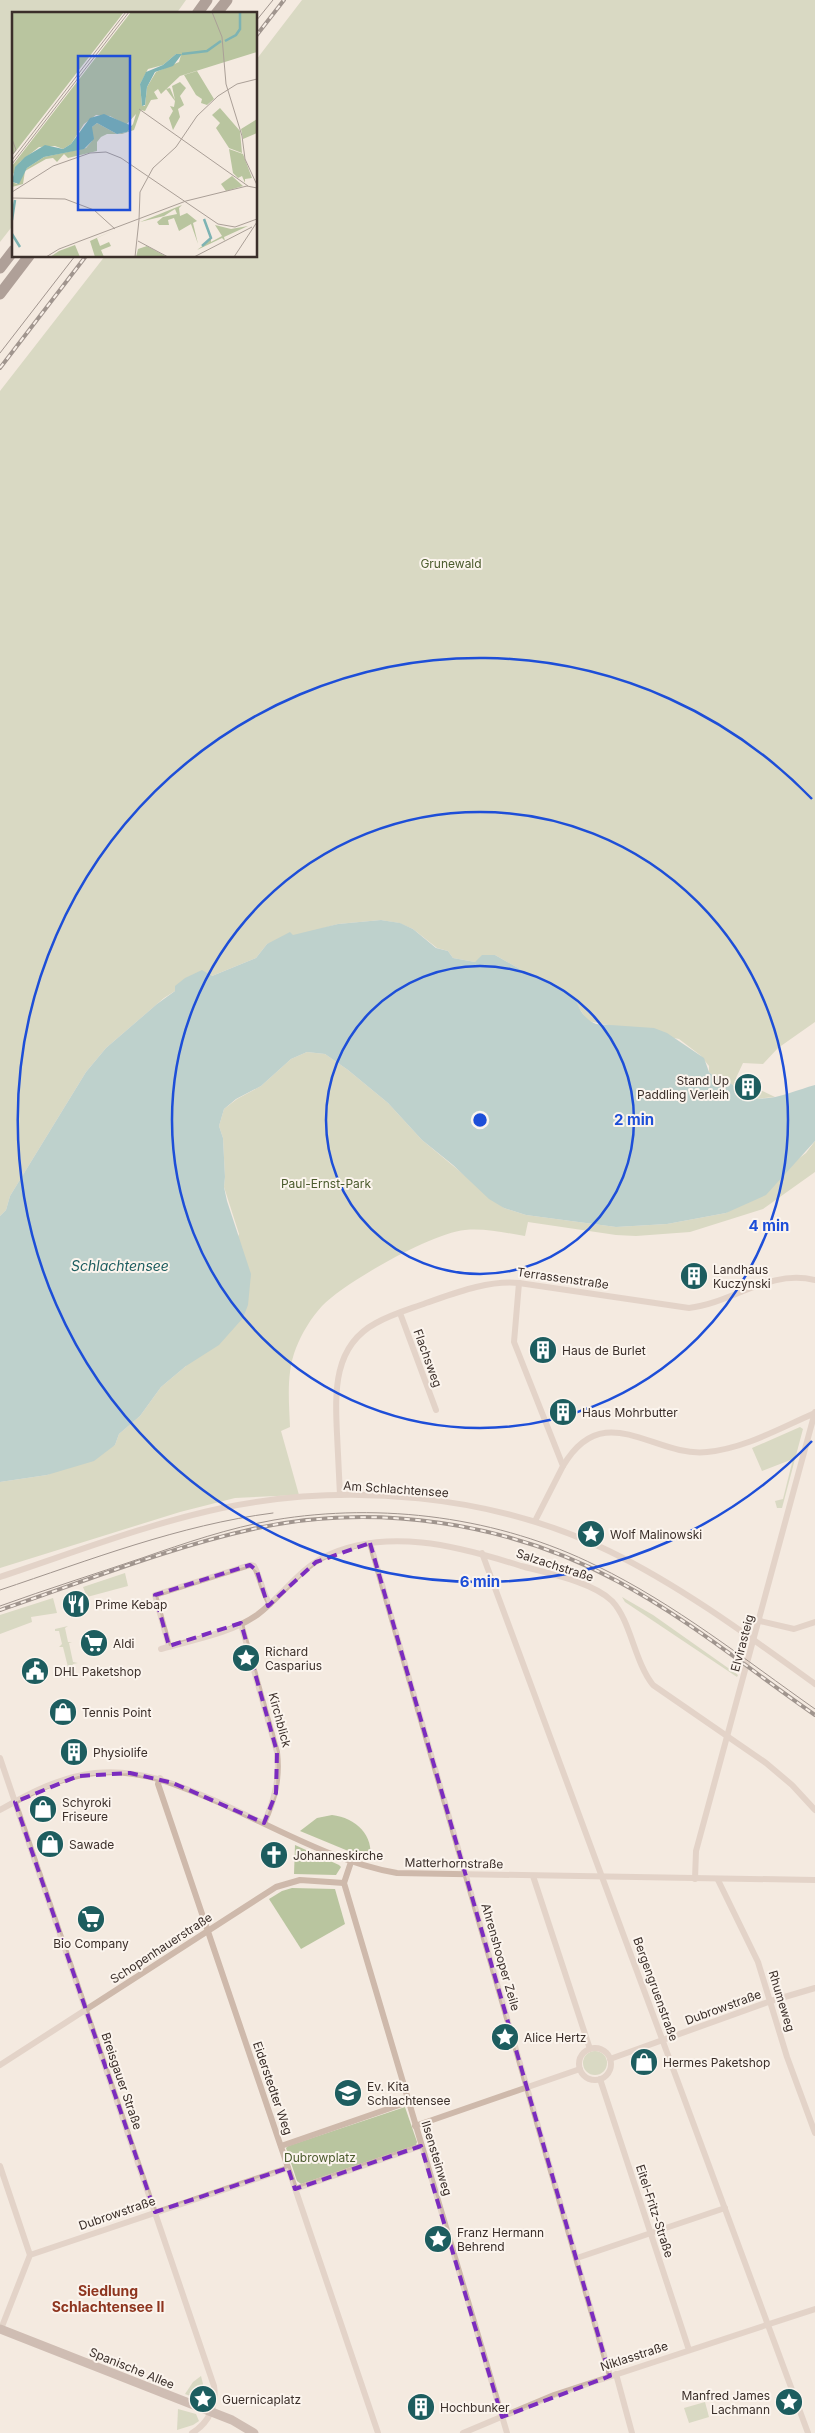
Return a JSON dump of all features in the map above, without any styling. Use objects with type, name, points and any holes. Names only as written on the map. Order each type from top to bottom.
[{"type":"highway","points":[[198,12],[207,0]]},
{"type":"highway","points":[[218,12],[227,0]]},
{"type":"highway","points":[[0,268],[12,253]]},
{"type":"highway","points":[[0,294],[27,258]]},
{"type":"main road","name":"Spanische Allee","points":[[1,2329],[232,2420],[254,2433]]},
{"type":"street","name":"Terrassenstraße","points":[[340,1496],[335,1395],[341,1363],[348,1349],[359,1335],[375,1323],[445,1297],[496,1282],[519,1283],[689,1308],[703,1306],[767,1281],[792,1278],[815,1280]]},
{"type":"street","points":[[519,1283],[514,1342],[563,1466]]},
{"type":"street","name":"Flachsweg","points":[[400,1313],[436,1410]]},
{"type":"street","points":[[535,1521],[570,1455],[579,1446],[593,1437],[622,1432],[672,1448],[706,1452],[748,1443],[815,1412]]},
{"type":"street","name":"Elvirasteig","points":[[695,1880],[696,1851],[729,1737],[815,1412]]},
{"type":"street","name":"Am Schlachtensee","points":[[0,1577],[158,1525],[222,1508],[280,1499],[340,1496],[437,1502],[535,1521],[597,1545],[630,1562],[754,1640],[815,1684]]},
{"type":"street","name":"Salzachstraße","points":[[161,1649],[241,1624],[270,1604],[306,1569],[316,1562],[334,1554],[370,1543],[378,1541],[422,1543],[482,1553],[582,1584],[604,1594],[618,1608],[643,1672],[653,1685],[766,1763],[792,1785],[815,1810]]},
{"type":"street","name":"Ahrenshooper Zeile","points":[[370,1543],[526,2087],[632,2433]]},
{"type":"street","name":"Bergengruenstraße","points":[[482,1553],[808,2433]]},
{"type":"street","points":[[169,1646],[155,1595],[250,1565],[254,1566],[258,1571],[266,1598],[270,1604]]},
{"type":"street","points":[[760,1621],[794,1629],[815,1622]]},
{"type":"street","name":"Kirchblick","points":[[241,1624],[277,1752],[278,1774],[276,1793],[264,1823]]},
{"type":"street","name":"Breisgauer Straße","points":[[0,1758],[214,2386],[215,2395],[211,2412]]},
{"type":"street","name":"Matterhornstraße","points":[[0,1810],[49,1785],[95,1773],[130,1773],[160,1778],[351,1862],[397,1873],[695,1880],[815,1880]]},
{"type":"street","name":"Eiderstedter Weg","points":[[160,1778],[158,1784],[207,1932],[378,2433]]},
{"type":"street","points":[[344,1883],[351,1862]]},
{"type":"street","points":[[533,1876],[590,2049]]},
{"type":"street","name":"Rhumeweg","points":[[718,1880],[758,1962],[787,2057],[814,2129]]},
{"type":"street","name":"Schopenhauerstraße","points":[[0,2065],[276,1887],[291,1881],[344,1883]]},
{"type":"street","name":"Ilsensteinweg","points":[[344,1883],[507,2433]]},
{"type":"street","name":"Dubrowstraße","points":[[610,2059],[771,2001],[815,1988]]},
{"type":"street","points":[[590,2049],[605,2051],[610,2059],[608,2073],[600,2080],[586,2077],[580,2069],[582,2054],[590,2049]]},
{"type":"street","points":[[415,2126],[580,2069]]},
{"type":"street","name":"Eitel-Fritz-Straße","points":[[600,2080],[689,2350]]},
{"type":"street","points":[[281,2146],[408,2102]]},
{"type":"street","points":[[295,2189],[422,2146]]},
{"type":"street","points":[[0,2166],[30,2255],[1,2329]]},
{"type":"street","name":"Dubrowstraße","points":[[30,2255],[288,2168]]},
{"type":"street","points":[[577,2258],[725,2208]]},
{"type":"street","name":"Niklasstraße","points":[[463,2433],[554,2395],[815,2309]]},
{"type":"street","points":[[192,2433],[204,2425],[211,2412]]},
{"type":"highlighted area","points":[[370,1543],[610,2376],[502,2417],[421,2146],[295,2189],[288,2168],[155,2212],[15,1802],[78,1776],[130,1773],[173,1783],[264,1823],[276,1793],[277,1752],[241,1623],[169,1646],[155,1595],[250,1565],[257,1571],[268,1606],[316,1562]]},
{"type":"green space","points":[[0,0],[186,0],[177,12],[12,12],[12,227],[0,242]]},
{"type":"green space","name":"Grunewald","points":[[302,0],[815,0],[815,1022],[778,1048],[763,1064],[743,1063],[736,1078],[775,1097],[753,1099],[724,1079],[717,1079],[709,1072],[709,1066],[700,1055],[679,1039],[588,1021],[577,1005],[557,985],[534,977],[495,955],[475,962],[453,958],[448,951],[437,948],[413,929],[399,923],[381,920],[338,924],[267,944],[256,958],[175,991],[164,998],[106,1048],[86,1072],[10,1196],[6,1210],[0,1216],[0,391],[103,258],[258,258],[258,57]]},
{"type":"green space","name":"Paul-Ernst-Park","points":[[307,1052],[325,1054],[348,1070],[388,1103],[422,1140],[504,1208],[526,1215],[616,1227],[667,1224],[726,1213],[806,1153],[815,1141],[815,1172],[763,1209],[690,1232],[636,1236],[616,1235],[528,1222],[525,1236],[488,1230],[465,1230],[450,1233],[411,1249],[349,1284],[333,1296],[314,1316],[298,1342],[289,1377],[290,1427],[281,1431],[299,1495],[235,1498],[180,1512],[0,1568],[0,1482],[47,1475],[115,1445],[119,1434],[140,1416],[161,1387],[186,1366],[239,1234],[224,1187],[223,1138],[219,1126],[224,1109],[237,1099],[261,1086],[291,1059]]},
{"type":"green space","points":[[800,1427],[803,1429],[782,1508],[777,1508],[775,1501],[783,1499],[793,1459],[762,1471],[752,1448]]},
{"type":"green space","points":[[125,1573],[128,1586],[87,1597],[83,1587]]},
{"type":"green space","points":[[622,1597],[653,1615],[738,1675],[737,1677],[625,1602]]},
{"type":"green space","points":[[53,1598],[57,1613],[31,1617],[32,1622],[0,1634],[0,1615]]},
{"type":"green space","points":[[68,1626],[65,1628],[68,1642],[72,1642],[69,1643],[73,1662],[78,1663],[73,1664],[67,1677],[65,1672],[69,1671],[63,1647],[59,1647],[62,1644],[59,1631],[55,1631],[55,1629]]},
{"type":"green space","points":[[332,1815],[349,1820],[362,1829],[369,1843],[370,1860],[300,1831],[317,1818]]},
{"type":"green space","points":[[295,1845],[341,1867],[336,1875],[294,1874]]},
{"type":"green space","points":[[292,1888],[335,1889],[345,1924],[301,1949],[269,1899],[282,1891]]},
{"type":"green space","points":[[595,2051],[604,2054],[607,2063],[604,2072],[595,2075],[586,2072],[583,2063],[586,2054]]},
{"type":"green space","name":"Dubrowplatz","points":[[405,2107],[417,2142],[416,2145],[301,2184],[297,2181],[286,2148],[288,2146]]},
{"type":"green space","points":[[201,2376],[206,2396],[198,2399],[185,2394],[193,2382]]},
{"type":"green space","points":[[705,2402],[709,2417],[689,2423],[684,2408]]},
{"type":"green space","points":[[178,2409],[196,2414],[199,2421],[177,2430]]},
{"type":"water","name":"Schlachtensee","points":[[381,920],[400,923],[413,929],[436,948],[448,951],[453,958],[475,962],[482,955],[495,955],[534,977],[557,985],[575,997],[582,1013],[588,1020],[596,1024],[654,1028],[667,1033],[704,1058],[709,1072],[717,1079],[728,1081],[749,1097],[769,1098],[815,1085],[815,1141],[766,1195],[726,1213],[667,1224],[616,1227],[526,1215],[504,1208],[489,1199],[453,1165],[422,1140],[388,1103],[348,1070],[325,1054],[307,1052],[291,1059],[261,1086],[236,1099],[224,1109],[219,1126],[223,1138],[224,1187],[227,1201],[251,1274],[248,1305],[243,1318],[219,1345],[186,1366],[161,1387],[140,1416],[119,1434],[115,1445],[94,1461],[47,1475],[0,1482],[0,1216],[6,1210],[10,1196],[86,1072],[106,1048],[175,991],[175,986],[185,978],[202,970],[212,976],[256,958],[267,944],[290,932],[293,935],[338,924]]},
{"type":"tram line","points":[[258,19],[273,0]]},
{"type":"tram line","points":[[0,353],[73,258]]},
{"type":"tram line","points":[[0,1590],[169,1535],[203,1526],[273,1513]]},
{"type":"tram line","points":[[0,1606],[191,1541],[257,1523],[315,1515],[356,1513],[398,1514],[439,1518],[480,1525],[520,1536],[559,1549],[597,1566],[654,1597],[682,1615],[815,1709]]},
{"type":"railway","points":[[258,33],[284,0]]},
{"type":"railway","points":[[0,368],[84,258]]},
{"type":"railway","points":[[0,1610],[125,1566],[253,1529],[299,1521],[346,1517],[393,1518],[439,1523],[486,1532],[531,1544],[575,1561],[617,1581],[668,1611],[815,1715]]},
{"type":"place","name":"Stand Up Paddling Verleih","points":[[748,1087]]},
{"type":"place","name":"Landhaus Kuczynski","points":[[694,1276]]},
{"type":"place","name":"Haus de Burlet","points":[[543,1350]]},
{"type":"place","name":"Haus Mohrbutter","points":[[563,1412]]},
{"type":"place","name":"Wolf Malinowski","points":[[591,1534]]},
{"type":"place","name":"Prime Kebap","points":[[76,1604]]},
{"type":"place","name":"Aldi","points":[[94,1643]]},
{"type":"place","name":"Richard Casparius","points":[[246,1658]]},
{"type":"place","name":"DHL Paketshop","points":[[35,1671]]},
{"type":"place","name":"Tennis Point","points":[[63,1712]]},
{"type":"place","name":"Physiolife","points":[[74,1752]]},
{"type":"place","name":"Schyroki Friseure","points":[[43,1809]]},
{"type":"place","name":"Sawade","points":[[50,1844]]},
{"type":"place","name":"Johanneskirche","points":[[274,1855]]},
{"type":"place","name":"Bio Company","points":[[91,1919]]},
{"type":"place","name":"Alice Hertz","points":[[505,2037]]},
{"type":"place","name":"Hermes Paketshop","points":[[644,2062]]},
{"type":"place","name":"Ev. Kita Schlachtensee","points":[[348,2093]]},
{"type":"place","name":"Franz Hermann Behrend","points":[[438,2239]]},
{"type":"place","name":"Guernicaplatz","points":[[203,2399]]},
{"type":"place","name":"Manfred James Lachmann","points":[[789,2402]]},
{"type":"place","name":"Hochbunker","points":[[421,2407]]},
{"type":"district","name":"Siedlung Schlachtensee II","points":[[108,2298]]}]
